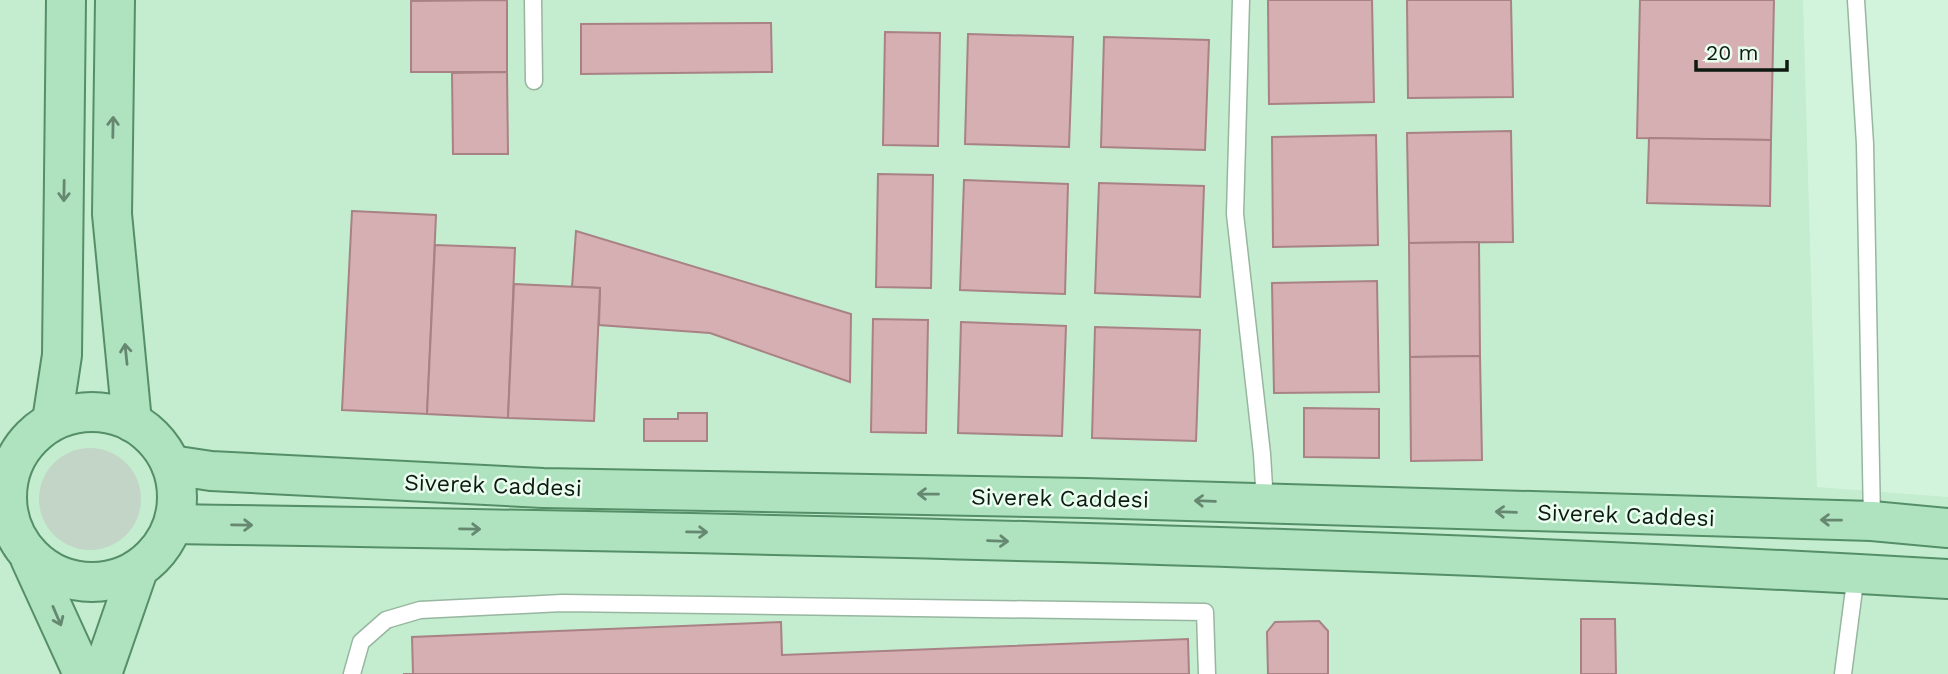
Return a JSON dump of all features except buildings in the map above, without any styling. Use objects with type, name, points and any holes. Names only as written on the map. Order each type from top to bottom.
[{"type":"main road","points":[[66,0],[62,355],[15,459],[7,484],[5,523],[30,558],[83,674]]},
{"type":"main road","points":[[115,0],[112,214],[132,422]]},
{"type":"main road","points":[[27,435],[77,413],[104,412],[132,422],[156,440],[171,465],[178,494],[174,524],[160,550],[138,570],[110,581],[80,582],[52,573],[30,558]]},
{"type":"main road","name":"Siverek Caddesi","points":[[171,465],[211,471],[543,488],[1265,503],[1872,521],[1948,528]]},
{"type":"main road","name":"Siverek Caddesi","points":[[174,524],[734,533],[1699,565],[1948,579]]},
{"type":"main road","points":[[102,674],[138,570]]},
{"type":"lane","points":[[533,0],[534,81]]},
{"type":"lane","points":[[1241,0],[1235,214],[1265,503]]},
{"type":"lane","points":[[1856,0],[1866,144],[1872,521]]},
{"type":"lane","points":[[1843,674],[1856,574]]},
{"type":"lane","points":[[352,674],[361,642],[386,620],[420,610],[562,603],[1205,612],[1207,674]]},
{"type":"shaded area","points":[[0,0],[1803,0],[1817,487],[1948,497],[1948,674],[0,674]]},
{"type":"shaded area","points":[[90,448],[109,452],[126,463],[137,480],[141,499],[137,518],[126,535],[109,546],[90,550],[71,546],[54,535],[43,518],[39,499],[43,480],[54,463],[71,452]]}]
